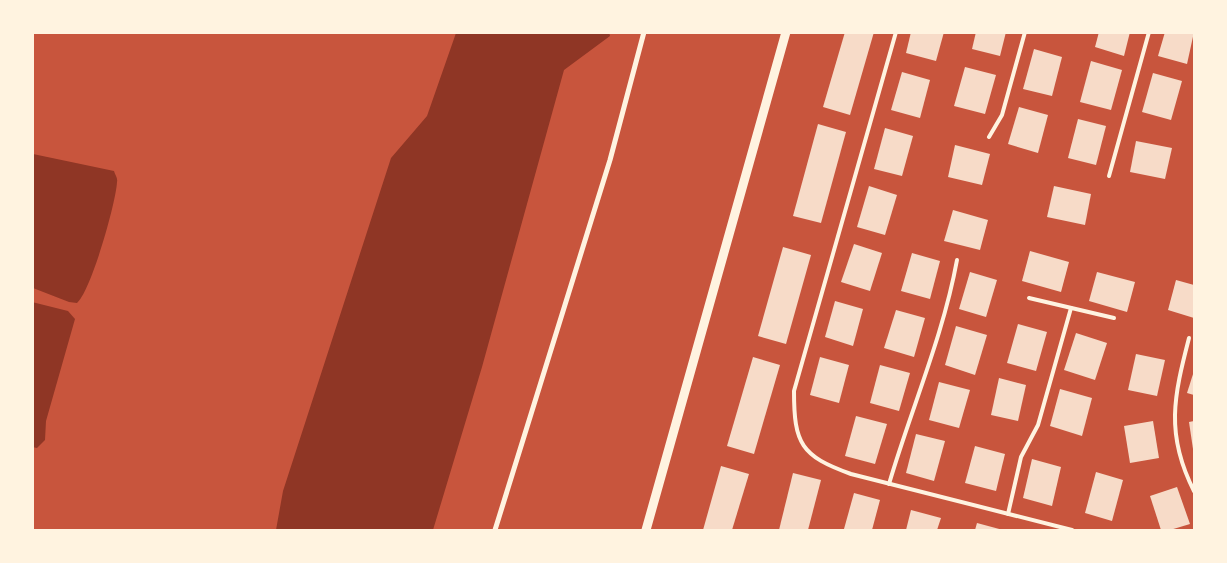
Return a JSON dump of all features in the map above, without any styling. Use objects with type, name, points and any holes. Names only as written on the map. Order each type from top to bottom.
[{"type":"street","points":[[495,530],[607,169],[644,32]]},
{"type":"street","points":[[646,530],[786,32]]},
{"type":"lane","points":[[896,32],[794,391],[794,417],[798,438],[810,454],[827,466],[889,484],[1072,530]]},
{"type":"lane","points":[[989,137],[1002,115],[1024,32]]},
{"type":"lane","points":[[1109,176],[1149,32]]},
{"type":"lane","points":[[889,484],[906,427],[923,388],[953,284],[957,260]]},
{"type":"lane","points":[[1029,298],[1114,318]]},
{"type":"lane","points":[[1008,514],[1021,457],[1038,425],[1071,308]]},
{"type":"lane","points":[[1189,338],[1176,391],[1175,416],[1178,450],[1194,491]]},
{"type":"shaded area","points":[[609,32],[610,36],[564,70],[482,367],[433,530],[276,530],[283,491],[391,158],[427,116],[456,33]]},
{"type":"shaded area","points":[[33,154],[114,171],[117,178],[116,193],[96,265],[83,295],[77,303],[69,302],[33,288]]},
{"type":"shaded area","points":[[32,302],[68,311],[75,319],[46,421],[45,440],[37,448],[32,447]]},
{"type":"building","points":[[845,32],[874,32],[850,115],[823,107]]},
{"type":"building","points":[[911,32],[944,32],[936,61],[906,53]]},
{"type":"building","points":[[976,32],[1006,32],[1000,56],[972,49]]},
{"type":"building","points":[[1099,32],[1130,32],[1124,56],[1095,47]]},
{"type":"building","points":[[1165,32],[1194,32],[1187,64],[1158,56]]},
{"type":"building","points":[[1034,49],[1062,57],[1052,96],[1023,89]]},
{"type":"building","points":[[1091,61],[1122,70],[1111,110],[1080,102]]},
{"type":"building","points":[[965,67],[996,75],[985,114],[954,106]]},
{"type":"building","points":[[902,72],[930,80],[920,118],[891,110]]},
{"type":"building","points":[[1153,73],[1182,81],[1171,120],[1142,112]]},
{"type":"building","points":[[1019,107],[1048,115],[1038,153],[1008,144]]},
{"type":"building","points":[[1078,119],[1106,126],[1096,165],[1068,158]]},
{"type":"building","points":[[818,124],[846,132],[821,223],[793,216]]},
{"type":"building","points":[[885,128],[913,136],[902,176],[874,169]]},
{"type":"building","points":[[1136,141],[1172,148],[1165,179],[1130,172]]},
{"type":"building","points":[[955,145],[990,154],[982,185],[948,177]]},
{"type":"building","points":[[869,186],[897,195],[885,235],[857,227]]},
{"type":"building","points":[[1054,186],[1091,194],[1085,225],[1047,217]]},
{"type":"building","points":[[953,210],[988,220],[980,250],[944,241]]},
{"type":"building","points":[[854,244],[882,253],[870,291],[841,282]]},
{"type":"building","points":[[783,247],[811,255],[786,344],[758,336]]},
{"type":"building","points":[[1030,251],[1069,262],[1061,292],[1022,281]]},
{"type":"building","points":[[912,253],[940,261],[930,299],[901,291]]},
{"type":"building","points":[[970,272],[997,280],[986,317],[959,309]]},
{"type":"building","points":[[1097,272],[1135,282],[1127,312],[1089,301]]},
{"type":"building","points":[[1176,280],[1194,285],[1194,318],[1168,310]]},
{"type":"building","points":[[835,301],[863,309],[853,346],[825,337]]},
{"type":"building","points":[[896,310],[925,318],[914,357],[884,348]]},
{"type":"building","points":[[1018,324],[1047,332],[1036,371],[1007,363]]},
{"type":"building","points":[[956,326],[987,335],[975,375],[945,365]]},
{"type":"building","points":[[1076,333],[1107,343],[1095,380],[1064,370]]},
{"type":"building","points":[[1136,354],[1165,360],[1157,396],[1128,390]]},
{"type":"building","points":[[753,357],[780,365],[754,454],[727,446]]},
{"type":"building","points":[[820,357],[849,365],[839,403],[810,395]]},
{"type":"building","points":[[880,365],[910,373],[899,411],[870,403]]},
{"type":"building","points":[[1194,371],[1194,395],[1187,393]]},
{"type":"building","points":[[999,378],[1026,385],[1018,421],[991,415]]},
{"type":"building","points":[[939,382],[970,390],[959,428],[929,420]]},
{"type":"building","points":[[1060,389],[1092,398],[1082,436],[1050,426]]},
{"type":"building","points":[[856,416],[887,424],[875,464],[845,456]]},
{"type":"building","points":[[1153,421],[1159,458],[1130,463],[1124,426]]},
{"type":"building","points":[[1194,421],[1194,449],[1193,449],[1189,422]]},
{"type":"building","points":[[916,434],[945,441],[934,481],[906,473]]},
{"type":"building","points":[[975,446],[1005,454],[996,491],[965,483]]},
{"type":"building","points":[[1032,459],[1061,467],[1052,506],[1023,498]]},
{"type":"building","points":[[721,466],[749,474],[732,530],[703,530]]},
{"type":"building","points":[[1096,472],[1123,480],[1112,521],[1085,513]]},
{"type":"building","points":[[793,473],[821,480],[808,530],[779,530]]},
{"type":"building","points":[[1177,487],[1190,524],[1170,530],[1161,530],[1150,496]]},
{"type":"building","points":[[854,493],[880,500],[872,530],[844,529]]},
{"type":"building","points":[[911,510],[941,518],[937,530],[906,530]]},
{"type":"building","points":[[977,523],[1003,530],[975,530]]}]
